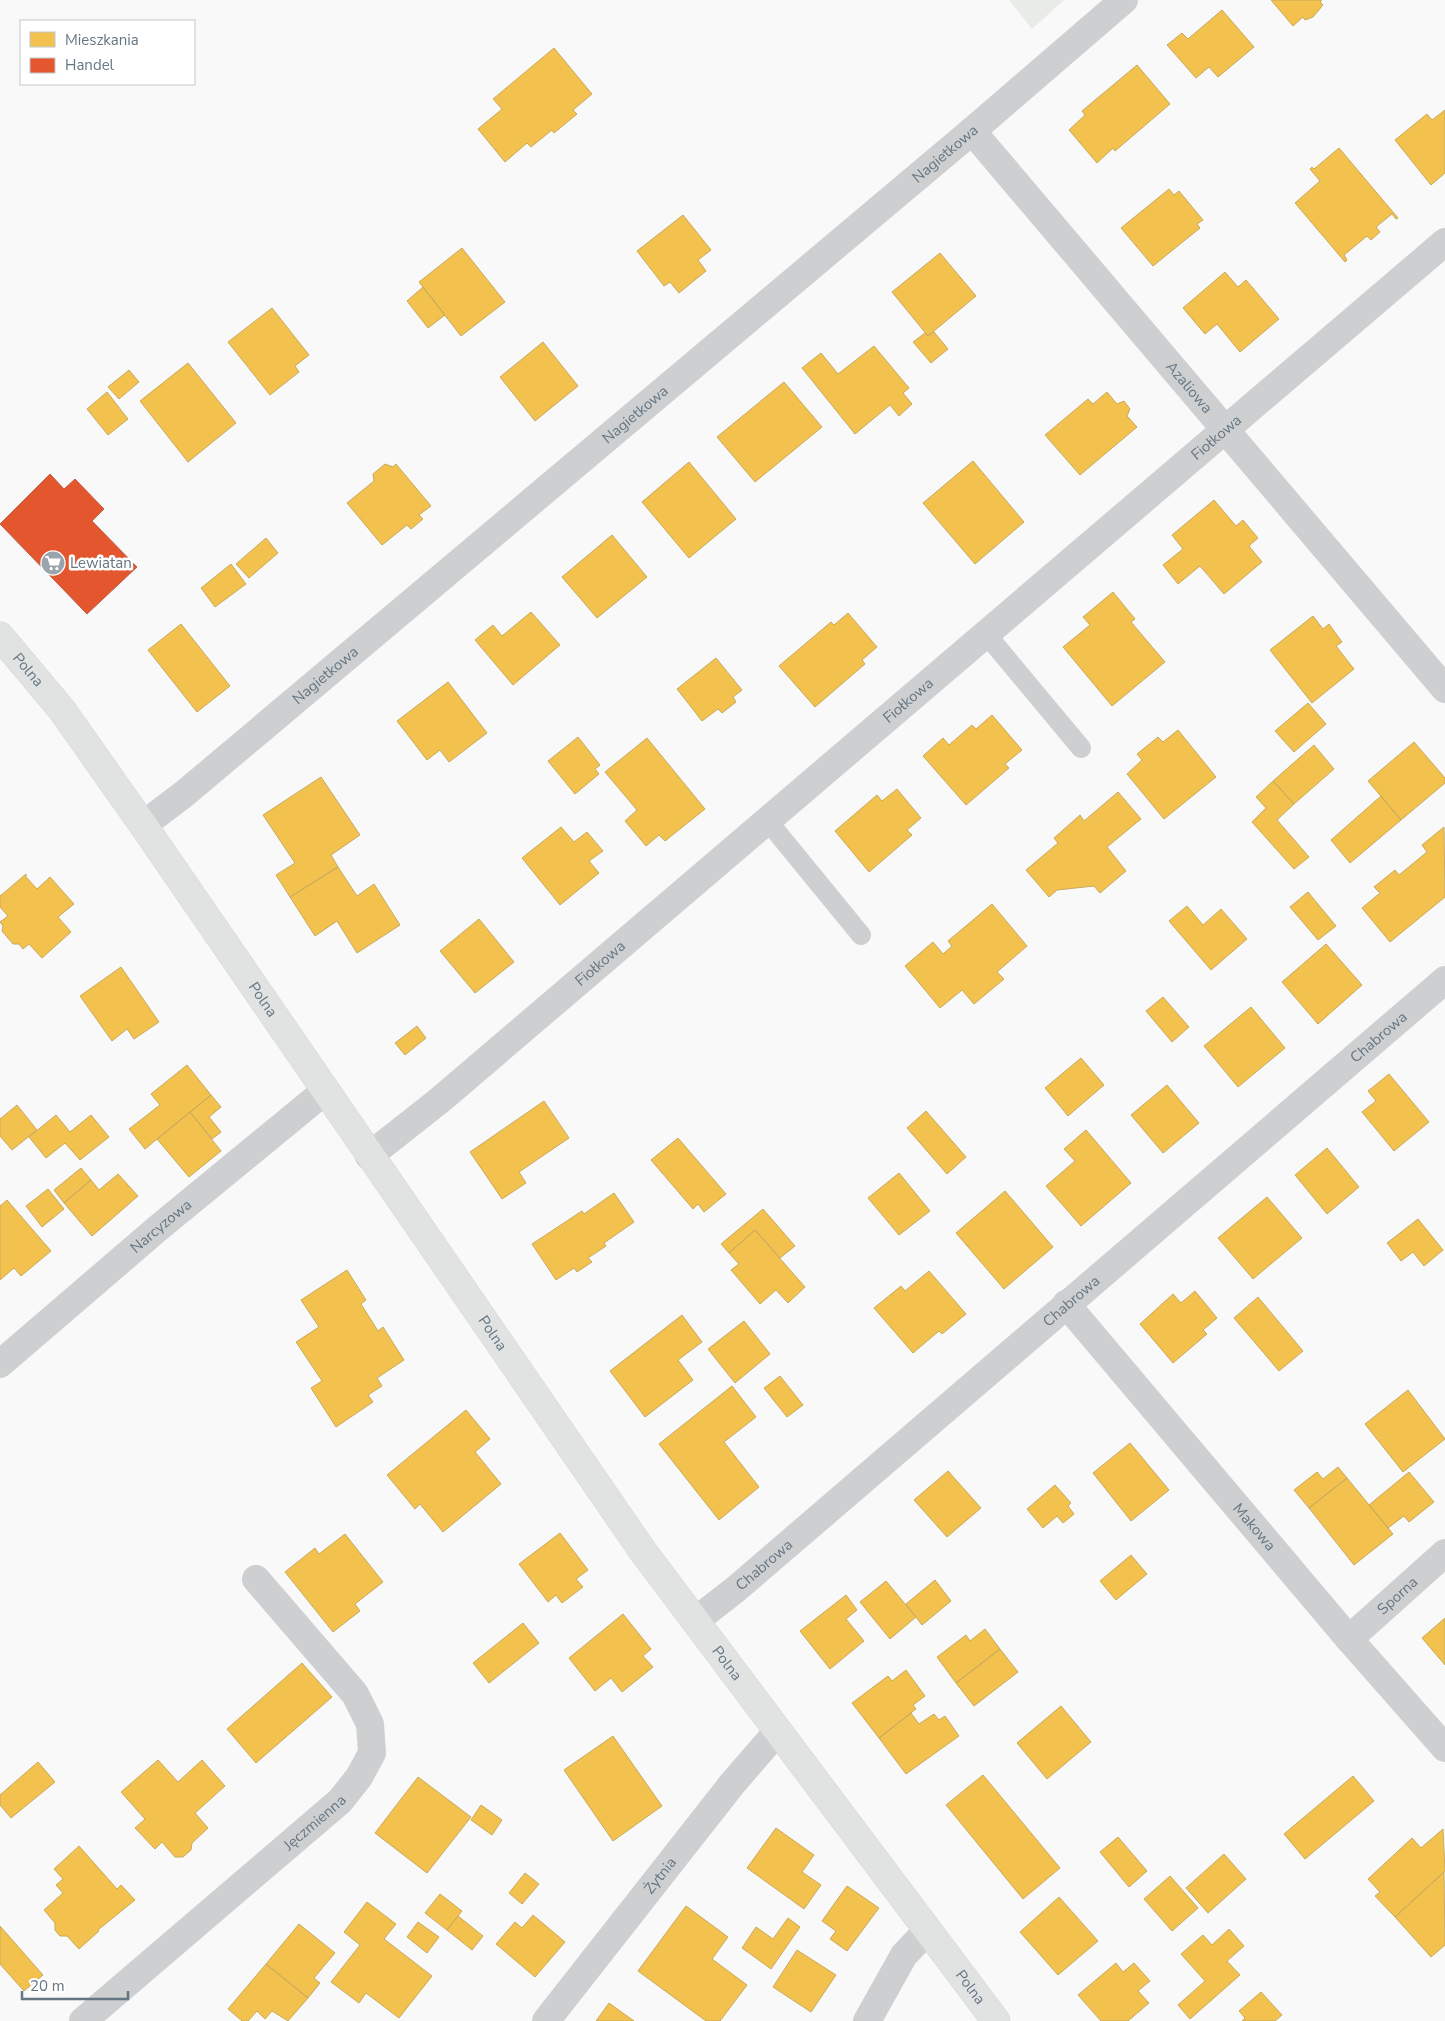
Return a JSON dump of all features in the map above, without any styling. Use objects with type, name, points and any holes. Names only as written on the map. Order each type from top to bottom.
[{"type":"street","name":"Nagietkowa","points":[[143,825],[184,794],[972,132],[1124,0]]},
{"type":"street","name":"Azaliowa","points":[[972,132],[1445,689]]},
{"type":"street","name":"Fiołkowa","points":[[369,1156],[440,1100],[1445,242]]},
{"type":"street","name":"Polna","points":[[4,647],[62,710],[642,1550],[996,2021]]},
{"type":"street","name":"Chabrowa","points":[[695,1621],[743,1582],[1445,980]]},
{"type":"street","name":"Narcyzowa","points":[[0,1364],[186,1205],[325,1091]]},
{"type":"street","name":"Makowa","points":[[1066,1304],[1349,1639],[1445,1748]]},
{"type":"street","name":"Sporna","points":[[1349,1639],[1445,1553]]},
{"type":"street","name":"Jęczmienna","points":[[83,2021],[340,1801],[359,1776],[372,1753],[370,1724],[355,1694],[256,1579]]},
{"type":"street","name":"Żytnia","points":[[546,2021],[732,1784],[778,1732]]},
{"type":"street","points":[[867,2021],[904,1955],[928,1930]]},
{"type":"lane","points":[[986,634],[1082,748]]},
{"type":"lane","points":[[767,820],[861,935]]},
{"type":"shaded area","points":[[1009,0],[1064,0],[1032,29]]},
{"type":"building: Mieszkania","points":[[1271,0],[1322,0],[1320,2],[1323,5],[1313,17],[1305,20],[1303,17],[1293,26]]},
{"type":"building: Mieszkania","points":[[1222,10],[1254,47],[1218,77],[1209,67],[1196,78],[1167,45],[1182,33],[1188,39]]},
{"type":"building: Mieszkania","points":[[554,48],[592,94],[573,110],[577,114],[554,133],[552,130],[531,147],[527,143],[505,162],[478,129],[502,109],[493,99]]},
{"type":"building: Mieszkania","points":[[1137,65],[1170,104],[1115,151],[1113,148],[1097,163],[1069,130],[1085,115],[1082,111]]},
{"type":"building: Mieszkania","points":[[1445,110],[1445,173],[1431,185],[1395,140],[1427,114],[1432,120]]},
{"type":"building: Mieszkania","points":[[1339,148],[1398,218],[1396,219],[1392,214],[1376,227],[1380,232],[1371,240],[1367,236],[1344,255],[1347,260],[1345,262],[1295,203],[1320,181],[1310,169],[1312,167],[1314,169]]},
{"type":"building: Mieszkania","points":[[1169,189],[1174,195],[1179,191],[1203,220],[1197,224],[1200,228],[1153,266],[1121,228]]},
{"type":"building: Mieszkania","points":[[683,215],[711,250],[698,260],[706,271],[679,293],[670,282],[664,286],[637,251]]},
{"type":"building: Mieszkania","points":[[462,248],[505,302],[461,336],[419,282]]},
{"type":"building: Mieszkania","points":[[940,253],[976,296],[928,336],[892,292]]},
{"type":"building: Mieszkania","points":[[1225,272],[1238,287],[1246,280],[1279,319],[1240,352],[1217,324],[1205,334],[1183,308]]},
{"type":"building: Mieszkania","points":[[423,287],[445,315],[428,328],[407,301]]},
{"type":"building: Mieszkania","points":[[272,308],[309,355],[295,366],[299,372],[270,395],[228,342]]},
{"type":"building: Mieszkania","points":[[934,332],[948,349],[931,363],[913,342],[925,333],[928,336]]},
{"type":"building: Mieszkania","points":[[543,342],[578,386],[535,421],[500,377]]},
{"type":"building: Mieszkania","points":[[874,346],[909,388],[903,393],[912,404],[899,416],[890,405],[855,434],[802,368],[821,353],[838,374]]},
{"type":"building: Mieszkania","points":[[188,363],[236,423],[188,462],[140,401]]},
{"type":"building: Mieszkania","points":[[129,370],[139,382],[119,399],[108,387]]},
{"type":"building: Mieszkania","points":[[784,382],[822,427],[755,482],[717,437]]},
{"type":"building: Mieszkania","points":[[107,392],[128,419],[108,435],[87,409]]},
{"type":"building: Mieszkania","points":[[1107,392],[1117,404],[1124,401],[1130,409],[1127,416],[1137,427],[1080,475],[1045,435],[1088,399],[1093,404]]},
{"type":"building: Mieszkania","points":[[973,461],[1024,522],[975,564],[923,503]]},
{"type":"building: Mieszkania","points":[[689,462],[736,519],[689,558],[642,502]]},
{"type":"building: Mieszkania","points":[[385,464],[393,467],[396,464],[431,506],[419,515],[423,519],[411,529],[407,525],[382,545],[347,503],[374,481],[373,474]]},
{"type":"building: Mieszkania","points":[[1214,500],[1236,526],[1243,520],[1258,538],[1249,546],[1262,562],[1224,594],[1200,566],[1178,584],[1163,565],[1183,549],[1172,535]]},
{"type":"building: Mieszkania","points":[[612,535],[647,577],[597,618],[562,577]]},
{"type":"building: Mieszkania","points":[[266,538],[278,553],[249,578],[236,564]]},
{"type":"building: Mieszkania","points":[[231,564],[246,584],[215,607],[201,588]]},
{"type":"building: Mieszkania","points":[[1113,592],[1135,619],[1131,622],[1165,662],[1112,706],[1063,647],[1090,625],[1083,617]]},
{"type":"building: Mieszkania","points":[[531,612],[560,645],[513,685],[475,640],[493,625],[502,636]]},
{"type":"building: Mieszkania","points":[[848,613],[877,647],[862,660],[865,664],[815,707],[779,666],[831,622],[834,625]]},
{"type":"building: Mieszkania","points":[[1313,616],[1323,629],[1329,624],[1342,642],[1336,646],[1354,669],[1312,703],[1270,650]]},
{"type":"building: Mieszkania","points":[[181,624],[230,686],[197,712],[148,650]]},
{"type":"building: Mieszkania","points":[[716,658],[742,690],[733,697],[736,702],[722,713],[718,709],[702,721],[677,689]]},
{"type":"building: Mieszkania","points":[[448,682],[487,733],[449,762],[440,750],[427,760],[397,721]]},
{"type":"building: Mieszkania","points":[[1308,703],[1326,724],[1294,752],[1275,731]]},
{"type":"building: Mieszkania","points":[[992,715],[1022,750],[1005,764],[1009,768],[966,805],[923,756],[943,738],[949,745],[972,725],[976,729]]},
{"type":"building: Mieszkania","points":[[1178,730],[1216,777],[1164,819],[1127,774],[1142,760],[1137,754],[1158,737],[1163,742]]},
{"type":"building: Mieszkania","points":[[578,737],[600,765],[595,769],[599,774],[575,794],[548,761]]},
{"type":"building: Mieszkania","points":[[647,738],[705,809],[665,841],[659,835],[646,846],[625,821],[637,810],[605,772]]},
{"type":"building: Mieszkania","points":[[1414,742],[1445,778],[1445,783],[1401,820],[1368,781]]},
{"type":"building: Mieszkania","points":[[1314,745],[1334,769],[1294,804],[1273,781]]},
{"type":"building: Mieszkania","points":[[321,777],[360,835],[331,855],[338,867],[290,897],[276,875],[295,863],[263,815]]},
{"type":"building: Mieszkania","points":[[1273,781],[1294,804],[1277,820],[1309,857],[1294,869],[1252,822],[1266,808],[1256,797]]},
{"type":"building: Mieszkania","points":[[897,789],[921,818],[907,830],[912,835],[869,872],[835,831],[877,795],[882,801]]},
{"type":"building: Mieszkania","points":[[1118,792],[1141,819],[1107,847],[1126,871],[1100,893],[1094,886],[1057,890],[1049,897],[1026,870],[1058,843],[1054,838],[1080,815],[1084,821]]},
{"type":"building: Mieszkania","points":[[1381,796],[1401,820],[1350,863],[1331,840]]},
{"type":"building: Mieszkania","points":[[561,827],[574,842],[587,832],[603,851],[589,861],[599,873],[560,905],[522,858]]},
{"type":"building: Mieszkania","points":[[1444,827],[1445,897],[1390,942],[1362,908],[1380,893],[1374,887],[1395,870],[1399,875],[1427,852],[1422,845]]},
{"type":"building: Mieszkania","points":[[338,867],[357,896],[374,884],[400,925],[357,953],[337,921],[315,936],[290,897]]},
{"type":"building: Mieszkania","points":[[26,874],[26,877],[37,889],[50,877],[74,904],[58,917],[71,932],[42,958],[29,944],[23,949],[19,944],[13,944],[2,931],[3,926],[0,922],[8,916],[0,907],[0,896]]},
{"type":"building: Mieszkania","points":[[1308,892],[1336,926],[1318,940],[1290,907]]},
{"type":"building: Mieszkania","points":[[992,904],[1027,946],[997,972],[1004,979],[974,1004],[962,990],[940,1008],[905,966],[933,942],[943,954],[952,946],[948,941]]},
{"type":"building: Mieszkania","points":[[1187,906],[1203,925],[1221,909],[1247,939],[1211,970],[1169,921]]},
{"type":"building: Mieszkania","points":[[479,919],[514,962],[475,993],[440,951]]},
{"type":"building: Mieszkania","points":[[1326,944],[1362,985],[1318,1024],[1282,982]]},
{"type":"building: Mieszkania","points":[[121,967],[159,1022],[134,1039],[127,1029],[112,1041],[80,996]]},
{"type":"building: Mieszkania","points":[[1163,997],[1189,1027],[1172,1042],[1146,1011]]},
{"type":"building: Mieszkania","points":[[1251,1007],[1285,1048],[1238,1087],[1204,1046]]},
{"type":"building: Mieszkania","points":[[417,1026],[426,1038],[405,1055],[395,1043]]},
{"type":"building: Mieszkania","points":[[1081,1058],[1104,1085],[1068,1116],[1045,1088]]},
{"type":"building: Mieszkania","points":[[187,1065],[211,1095],[145,1149],[129,1129],[160,1105],[151,1094]]},
{"type":"building: Mieszkania","points":[[1389,1074],[1429,1122],[1394,1151],[1362,1112],[1376,1101],[1368,1091]]},
{"type":"building: Mieszkania","points":[[1167,1085],[1199,1123],[1163,1153],[1131,1115]]},
{"type":"building: Mieszkania","points":[[211,1095],[221,1107],[209,1117],[221,1132],[212,1139],[190,1112]]},
{"type":"building: Mieszkania","points":[[544,1101],[569,1138],[519,1172],[526,1183],[502,1199],[470,1152]]},
{"type":"building: Mieszkania","points":[[17,1105],[37,1130],[12,1150],[0,1136],[0,1119]]},
{"type":"building: Mieszkania","points":[[926,1111],[966,1157],[947,1174],[907,1128]]},
{"type":"building: Mieszkania","points":[[190,1112],[221,1151],[189,1177],[157,1139]]},
{"type":"building: Mieszkania","points":[[56,1115],[70,1132],[91,1115],[109,1137],[80,1160],[65,1143],[46,1158],[29,1137]]},
{"type":"building: Mieszkania","points":[[1086,1130],[1131,1183],[1081,1226],[1046,1186],[1075,1161],[1064,1149]]},
{"type":"building: Mieszkania","points":[[678,1138],[726,1194],[704,1212],[698,1204],[693,1209],[651,1160]]},
{"type":"building: Mieszkania","points":[[1327,1148],[1359,1187],[1327,1214],[1295,1175]]},
{"type":"building: Mieszkania","points":[[81,1168],[91,1180],[64,1203],[54,1190]]},
{"type":"building: Mieszkania","points":[[899,1173],[930,1211],[899,1235],[868,1198]]},
{"type":"building: Mieszkania","points":[[118,1174],[138,1196],[92,1236],[64,1203],[91,1180],[99,1190]]},
{"type":"building: Mieszkania","points":[[48,1189],[64,1209],[42,1227],[26,1206]]},
{"type":"building: Mieszkania","points":[[1005,1191],[1053,1247],[1004,1289],[956,1233]]},
{"type":"building: Mieszkania","points":[[614,1193],[634,1222],[604,1243],[606,1246],[588,1258],[592,1262],[577,1272],[574,1268],[556,1280],[532,1244],[582,1211],[584,1214]]},
{"type":"building: Mieszkania","points":[[1267,1197],[1302,1238],[1253,1279],[1218,1238]]},
{"type":"building: Mieszkania","points":[[7,1200],[51,1251],[21,1276],[14,1268],[0,1280],[0,1206]]},
{"type":"building: Mieszkania","points":[[763,1209],[795,1246],[780,1258],[755,1230],[729,1253],[721,1244]]},
{"type":"building: Mieszkania","points":[[1418,1219],[1443,1250],[1424,1266],[1413,1252],[1401,1261],[1387,1243]]},
{"type":"building: Mieszkania","points":[[755,1230],[805,1287],[788,1303],[776,1290],[760,1304],[731,1270],[739,1264],[729,1253]]},
{"type":"building: Mieszkania","points":[[347,1270],[366,1300],[361,1304],[378,1331],[383,1327],[404,1360],[377,1378],[382,1386],[368,1395],[373,1402],[336,1427],[311,1388],[322,1381],[296,1342],[319,1327],[301,1300]]},
{"type":"building: Mieszkania","points":[[929,1271],[966,1314],[942,1334],[939,1331],[913,1353],[874,1308],[901,1286],[905,1291]]},
{"type":"building: Mieszkania","points":[[1195,1291],[1217,1318],[1203,1330],[1207,1334],[1173,1363],[1140,1324],[1173,1294],[1181,1303]]},
{"type":"building: Mieszkania","points":[[1258,1297],[1303,1351],[1279,1371],[1234,1318]]},
{"type":"building: Mieszkania","points":[[682,1315],[702,1342],[678,1360],[693,1380],[645,1417],[610,1371]]},
{"type":"building: Mieszkania","points":[[744,1321],[770,1354],[735,1383],[708,1349]]},
{"type":"building: Mieszkania","points":[[780,1376],[803,1405],[787,1417],[764,1388]]},
{"type":"building: Mieszkania","points":[[732,1386],[756,1417],[724,1442],[759,1487],[719,1520],[659,1444]]},
{"type":"building: Mieszkania","points":[[1408,1390],[1445,1439],[1403,1472],[1365,1424]]},
{"type":"building: Mieszkania","points":[[466,1410],[490,1439],[475,1452],[501,1484],[443,1532],[420,1504],[415,1509],[387,1475]]},
{"type":"building: Mieszkania","points":[[1130,1443],[1169,1490],[1131,1521],[1093,1473]]},
{"type":"building: Mieszkania","points":[[1338,1467],[1347,1478],[1309,1508],[1294,1490],[1317,1472],[1323,1479]]},
{"type":"building: Mieszkania","points":[[948,1471],[981,1508],[947,1537],[914,1500]]},
{"type":"building: Mieszkania","points":[[1409,1472],[1434,1502],[1409,1522],[1404,1516],[1388,1528],[1369,1505]]},
{"type":"building: Mieszkania","points":[[1347,1478],[1393,1534],[1354,1565],[1309,1508]]},
{"type":"building: Mieszkania","points":[[1055,1485],[1071,1503],[1068,1506],[1074,1514],[1063,1523],[1057,1516],[1043,1528],[1027,1509]]},
{"type":"building: Mieszkania","points":[[560,1533],[588,1570],[576,1579],[583,1587],[562,1603],[556,1595],[548,1602],[519,1564]]},
{"type":"building: Mieszkania","points":[[345,1534],[383,1582],[355,1604],[360,1611],[333,1632],[285,1572],[315,1548],[319,1554]]},
{"type":"building: Mieszkania","points":[[1131,1555],[1147,1574],[1116,1600],[1100,1581]]},
{"type":"building: Mieszkania","points":[[935,1580],[951,1601],[922,1625],[906,1604]]},
{"type":"building: Mieszkania","points":[[886,1581],[916,1617],[890,1639],[860,1602]]},
{"type":"building: Mieszkania","points":[[846,1595],[857,1610],[846,1619],[864,1641],[830,1669],[800,1631]]},
{"type":"building: Mieszkania","points":[[623,1614],[651,1649],[643,1656],[653,1667],[622,1692],[611,1678],[595,1691],[569,1658]]},
{"type":"building: Mieszkania","points":[[1445,1618],[1445,1665],[1422,1638]]},
{"type":"building: Mieszkania","points":[[523,1623],[539,1643],[489,1683],[473,1663]]},
{"type":"building: Mieszkania","points":[[985,1629],[1000,1649],[956,1683],[937,1657],[966,1635],[970,1641]]},
{"type":"building: Mieszkania","points":[[1000,1649],[1018,1672],[974,1706],[956,1683]]},
{"type":"building: Mieszkania","points":[[302,1663],[332,1697],[256,1763],[227,1729]]},
{"type":"building: Mieszkania","points":[[906,1670],[925,1696],[913,1705],[916,1709],[879,1738],[852,1703],[888,1676],[892,1681]]},
{"type":"building: Mieszkania","points":[[1061,1706],[1091,1742],[1047,1779],[1017,1743]]},
{"type":"building: Mieszkania","points":[[911,1713],[919,1724],[934,1714],[939,1720],[945,1716],[959,1736],[906,1774],[879,1738]]},
{"type":"building: Mieszkania","points":[[613,1736],[662,1806],[613,1841],[564,1770]]},
{"type":"building: Mieszkania","points":[[158,1760],[178,1782],[202,1760],[225,1786],[195,1813],[208,1828],[192,1843],[191,1850],[183,1857],[175,1857],[162,1842],[155,1849],[135,1828],[145,1819],[121,1792]]},
{"type":"building: Mieszkania","points":[[38,1762],[55,1782],[11,1818],[0,1805],[0,1795]]},
{"type":"building: Mieszkania","points":[[983,1775],[1060,1868],[1023,1899],[946,1805]]},
{"type":"building: Mieszkania","points":[[1353,1776],[1374,1801],[1305,1859],[1284,1834]]},
{"type":"building: Mieszkania","points":[[418,1777],[471,1817],[427,1873],[375,1833]]},
{"type":"building: Mieszkania","points":[[481,1805],[502,1820],[492,1835],[471,1820]]},
{"type":"building: Mieszkania","points":[[776,1828],[814,1855],[802,1872],[821,1885],[804,1909],[747,1868]]},
{"type":"building: Mieszkania","points":[[1443,1829],[1445,1871],[1395,1917],[1375,1896],[1380,1892],[1368,1879],[1412,1838],[1421,1848]]},
{"type":"building: Mieszkania","points":[[1118,1837],[1147,1871],[1129,1887],[1100,1852]]},
{"type":"building: Mieszkania","points":[[79,1846],[117,1889],[121,1885],[135,1900],[98,1930],[79,1949],[67,1936],[60,1936],[55,1930],[55,1923],[44,1910],[63,1893],[56,1885],[63,1879],[54,1869]]},
{"type":"building: Mieszkania","points":[[1224,1854],[1246,1879],[1208,1913],[1186,1888]]},
{"type":"building: Mieszkania","points":[[1444,1872],[1445,1945],[1431,1957],[1395,1917]]},
{"type":"building: Mieszkania","points":[[525,1873],[539,1884],[522,1904],[509,1893]]},
{"type":"building: Mieszkania","points":[[1170,1876],[1198,1908],[1172,1931],[1144,1899]]},
{"type":"building: Mieszkania","points":[[847,1886],[879,1908],[847,1951],[830,1939],[836,1931],[822,1921]]},
{"type":"building: Mieszkania","points":[[440,1894],[462,1911],[447,1930],[425,1913]]},
{"type":"building: Mieszkania","points":[[1059,1897],[1098,1941],[1058,1975],[1020,1932]]},
{"type":"building: Mieszkania","points":[[367,1902],[396,1924],[384,1939],[432,1976],[399,2018],[366,1993],[359,2003],[331,1982],[360,1945],[344,1932]]},
{"type":"building: Mieszkania","points":[[686,1906],[728,1937],[712,1959],[747,1985],[720,2021],[706,2021],[638,1971]]},
{"type":"building: Mieszkania","points":[[533,1915],[565,1942],[535,1977],[496,1944],[515,1922],[522,1928]]},
{"type":"building: Mieszkania","points":[[458,1916],[483,1936],[472,1950],[447,1930]]},
{"type":"building: Mieszkania","points":[[788,1918],[800,1927],[771,1969],[742,1948],[756,1927],[773,1939]]},
{"type":"building: Mieszkania","points":[[418,1922],[439,1937],[427,1953],[407,1937]]},
{"type":"building: Mieszkania","points":[[299,1924],[335,1953],[314,1978],[320,1983],[308,1998],[266,1964]]},
{"type":"building: Mieszkania","points":[[0,1926],[43,1975],[24,1991],[0,1964]]},
{"type":"building: Mieszkania","points":[[1229,1929],[1244,1946],[1227,1961],[1240,1975],[1190,2019],[1178,2005],[1205,1981],[1181,1954],[1203,1935],[1212,1945]]},
{"type":"building: Mieszkania","points":[[797,1950],[836,1975],[811,2012],[773,1987]]},
{"type":"building: Mieszkania","points":[[1116,1963],[1123,1972],[1134,1963],[1150,1981],[1138,1991],[1149,2003],[1128,2021],[1101,2021],[1078,1995]]},
{"type":"building: Mieszkania","points":[[266,1964],[308,1998],[288,2021],[272,2011],[265,2019],[257,2011],[248,2021],[242,2021],[228,2009]]},
{"type":"building: Mieszkania","points":[[1261,1992],[1282,2015],[1275,2021],[1242,2021],[1245,2018],[1239,2011]]},
{"type":"building: Mieszkania","points":[[609,2003],[634,2021],[596,2021]]},
{"type":"building: Handel","points":[[50,474],[64,489],[75,479],[104,509],[92,521],[137,567],[87,614],[0,524]]},
{"type":"place","name":"Lewiatan","points":[[53,563]]}]
